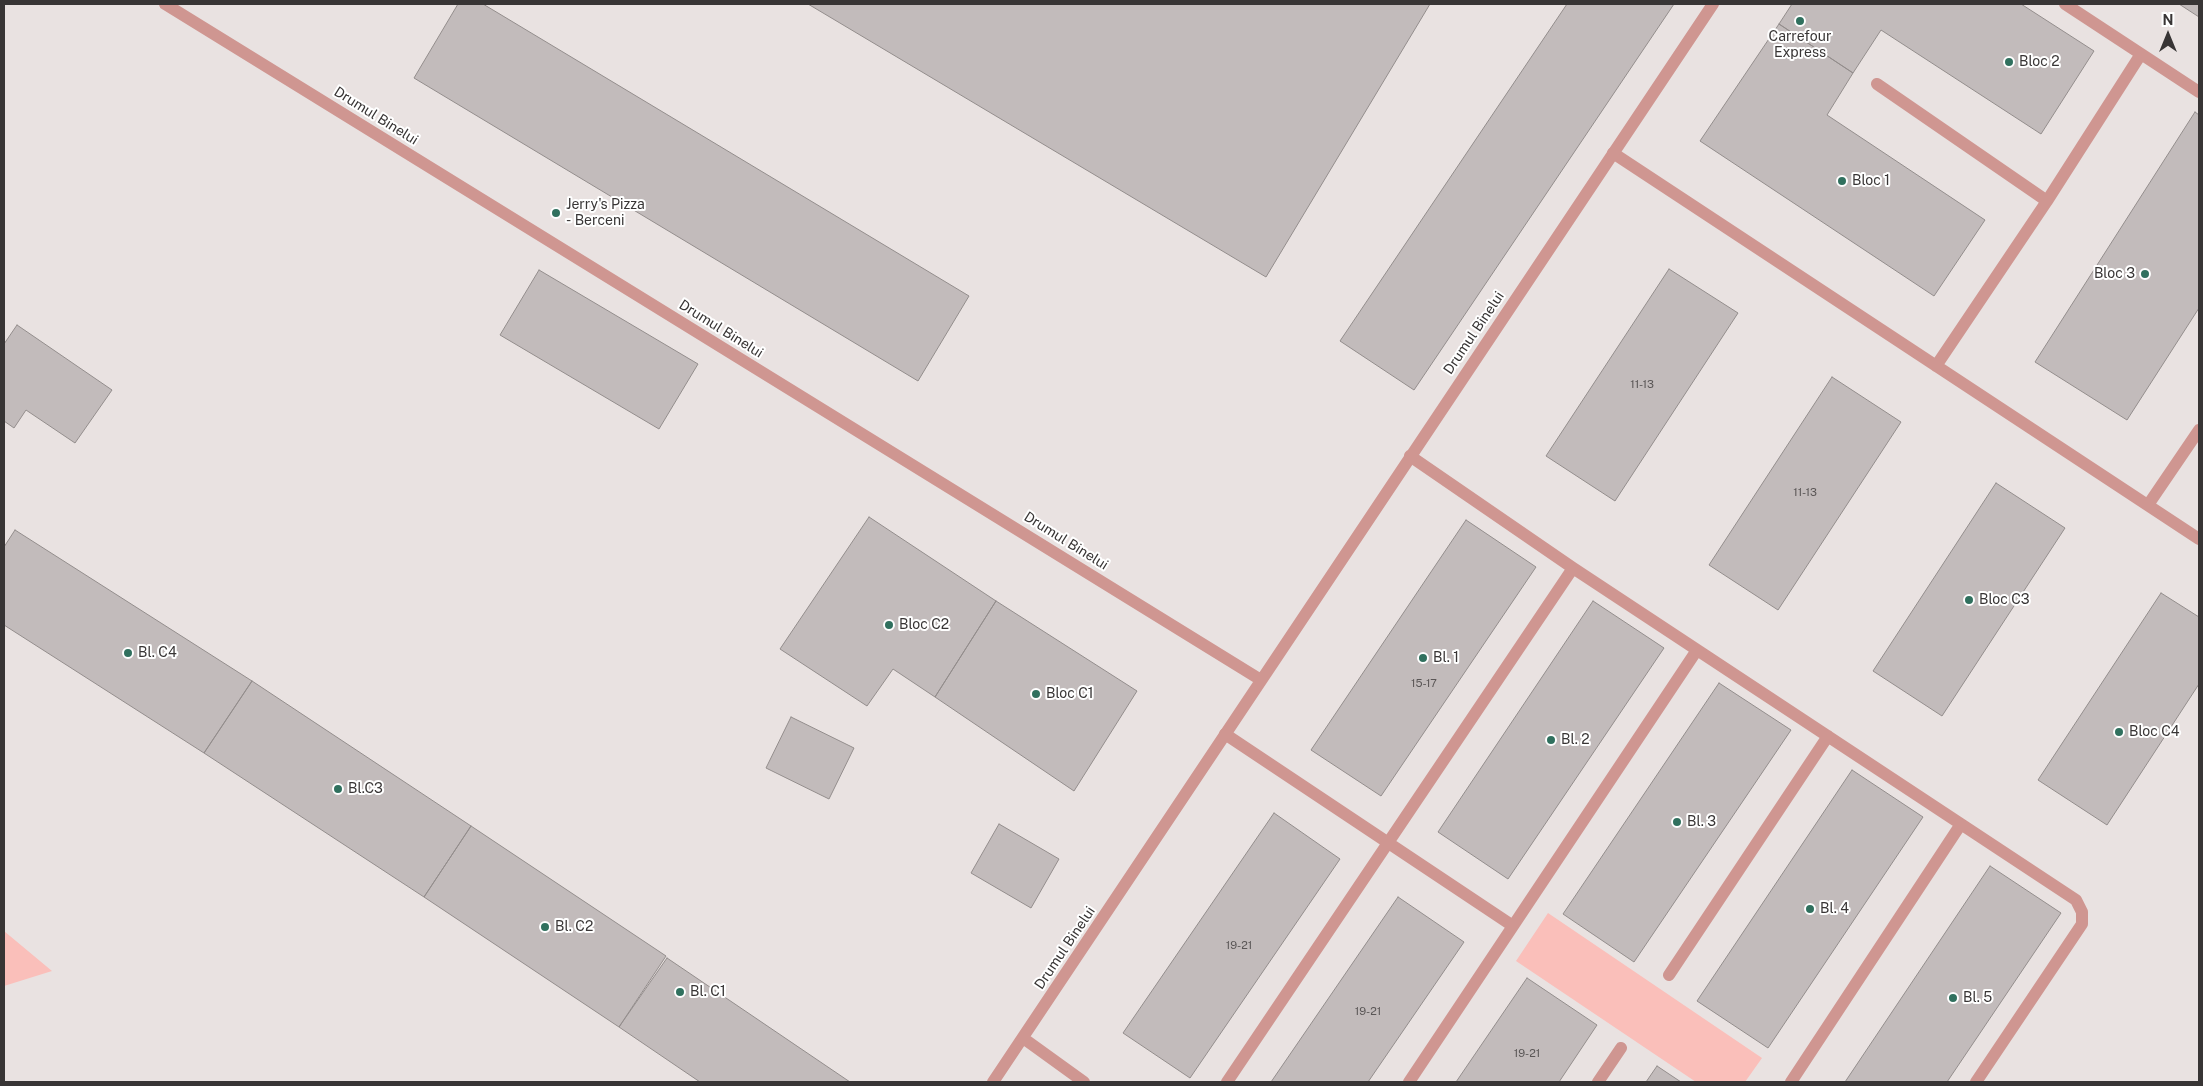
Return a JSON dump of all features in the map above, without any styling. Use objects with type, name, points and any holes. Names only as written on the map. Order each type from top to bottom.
[{"type":"street","name":"Drumul Binelui","points":[[165,4],[1261,680]]},
{"type":"street","name":"Drumul Binelui","points":[[993,1082],[1713,4]]},
{"type":"street","points":[[2065,4],[2199,92]]},
{"type":"street","points":[[1936,366],[2141,54]]},
{"type":"street","points":[[1877,84],[2046,201]]},
{"type":"street","points":[[1613,153],[2199,539]]},
{"type":"street","points":[[2148,505],[2199,430]]},
{"type":"street","points":[[1410,456],[1573,568],[2076,900],[2082,912],[2082,924],[1976,1082]]},
{"type":"street","points":[[1227,1082],[1573,568]]},
{"type":"street","points":[[1409,1082],[1697,650]]},
{"type":"street","points":[[1224,734],[1513,926]]},
{"type":"street","points":[[1669,976],[1828,736]]},
{"type":"street","points":[[1791,1082],[1961,824]]},
{"type":"street","points":[[1022,1038],[1084,1082]]},
{"type":"street","points":[[1598,1082],[1621,1048]]},
{"type":"shaded area","points":[[1548,913],[1762,1058],[1745,1082],[1696,1082],[1516,961]]},
{"type":"shaded area","points":[[4,931],[52,971],[4,986]]},
{"type":"building","points":[[458,4],[483,4],[969,296],[918,381],[414,78]]},
{"type":"building","points":[[808,4],[1430,4],[1266,277]]},
{"type":"building","points":[[1567,4],[1674,4],[1414,390],[1340,341]]},
{"type":"building","name":"Bloc 2","points":[[1792,4],[2021,4],[2094,51],[2041,134],[1881,30],[1853,73],[1779,24]]},
{"type":"building","points":[[2179,4],[2199,4],[2199,17]]},
{"type":"building","name":"Bloc 1","points":[[1779,24],[1853,73],[1827,115],[1985,220],[1934,296],[1700,141]]},
{"type":"building","name":"Bloc 3","points":[[2195,112],[2199,115],[2199,308],[2127,420],[2035,362]]},
{"type":"building","points":[[1669,269],[1738,313],[1615,501],[1546,456]]},
{"type":"building","points":[[539,270],[698,364],[659,429],[500,335]]},
{"type":"building","points":[[17,325],[112,390],[75,443],[26,410],[14,428],[4,421],[4,344]]},
{"type":"building","points":[[1832,377],[1901,422],[1778,610],[1709,565]]},
{"type":"building","name":"Bloc C3","points":[[1996,483],[2065,528],[1942,716],[1873,671]]},
{"type":"building","name":"Bloc C2","points":[[869,517],[996,601],[935,697],[893,669],[867,706],[780,649]]},
{"type":"building","name":"Bl. 1","points":[[1466,520],[1536,567],[1381,796],[1311,750]]},
{"type":"building","name":"Bl. C4","points":[[15,530],[252,681],[204,753],[4,625],[4,547]]},
{"type":"building","name":"Bloc C4","points":[[2161,593],[2199,617],[2199,684],[2107,825],[2038,780]]},
{"type":"building","name":"Bloc C1","points":[[996,601],[1137,691],[1074,791],[935,697]]},
{"type":"building","name":"Bl. 2","points":[[1593,601],[1664,648],[1508,879],[1438,832]]},
{"type":"building","name":"Bl.C3","points":[[252,681],[471,826],[424,897],[204,753]]},
{"type":"building","name":"Bl. 3","points":[[1719,683],[1791,730],[1634,962],[1563,914]]},
{"type":"building","points":[[791,717],[854,748],[829,799],[766,768]]},
{"type":"building","name":"Bl. 4","points":[[1852,770],[1923,817],[1768,1048],[1697,1001]]},
{"type":"building","points":[[1274,813],[1340,859],[1190,1078],[1123,1033]]},
{"type":"building","points":[[999,824],[1059,859],[1031,908],[971,873]]},
{"type":"building","name":"Bl. C2","points":[[471,826],[666,956],[619,1027],[424,897]]},
{"type":"building","name":"Bl. 5","points":[[1990,866],[2061,913],[1947,1082],[1845,1082]]},
{"type":"building","points":[[1398,897],[1464,942],[1368,1082],[1271,1082]]},
{"type":"building","name":"Bl. C1","points":[[667,958],[850,1082],[700,1082],[619,1027]]},
{"type":"building","points":[[1527,978],[1597,1025],[1559,1082],[1456,1082]]},
{"type":"building","points":[[1657,1066],[1681,1082],[1646,1082]]},
{"type":"place","name":"Carrefour Express","points":[[1800,21]]},
{"type":"place","name":"Bloc 2","points":[[2009,62]]},
{"type":"place","name":"Bloc 1","points":[[1842,181]]},
{"type":"place","name":"Jerry's Pizza - Berceni","points":[[556,213]]},
{"type":"place","name":"Bloc 3","points":[[2145,274]]},
{"type":"place","name":"Bloc C3","points":[[1969,600]]},
{"type":"place","name":"Bloc C2","points":[[889,625]]},
{"type":"place","name":"Bl. C4","points":[[128,653]]},
{"type":"place","name":"Bl. 1","points":[[1423,658]]},
{"type":"place","name":"Bloc C1","points":[[1036,694]]},
{"type":"place","name":"Bloc C4","points":[[2119,732]]},
{"type":"place","name":"Bl. 2","points":[[1551,740]]},
{"type":"place","name":"Bl.C3","points":[[338,789]]},
{"type":"place","name":"Bl. 3","points":[[1677,822]]},
{"type":"place","name":"Bl. 4","points":[[1810,909]]},
{"type":"place","name":"Bl. C2","points":[[545,927]]},
{"type":"place","name":"Bl. C1","points":[[680,992]]},
{"type":"place","name":"Bl. 5","points":[[1953,998]]}]
